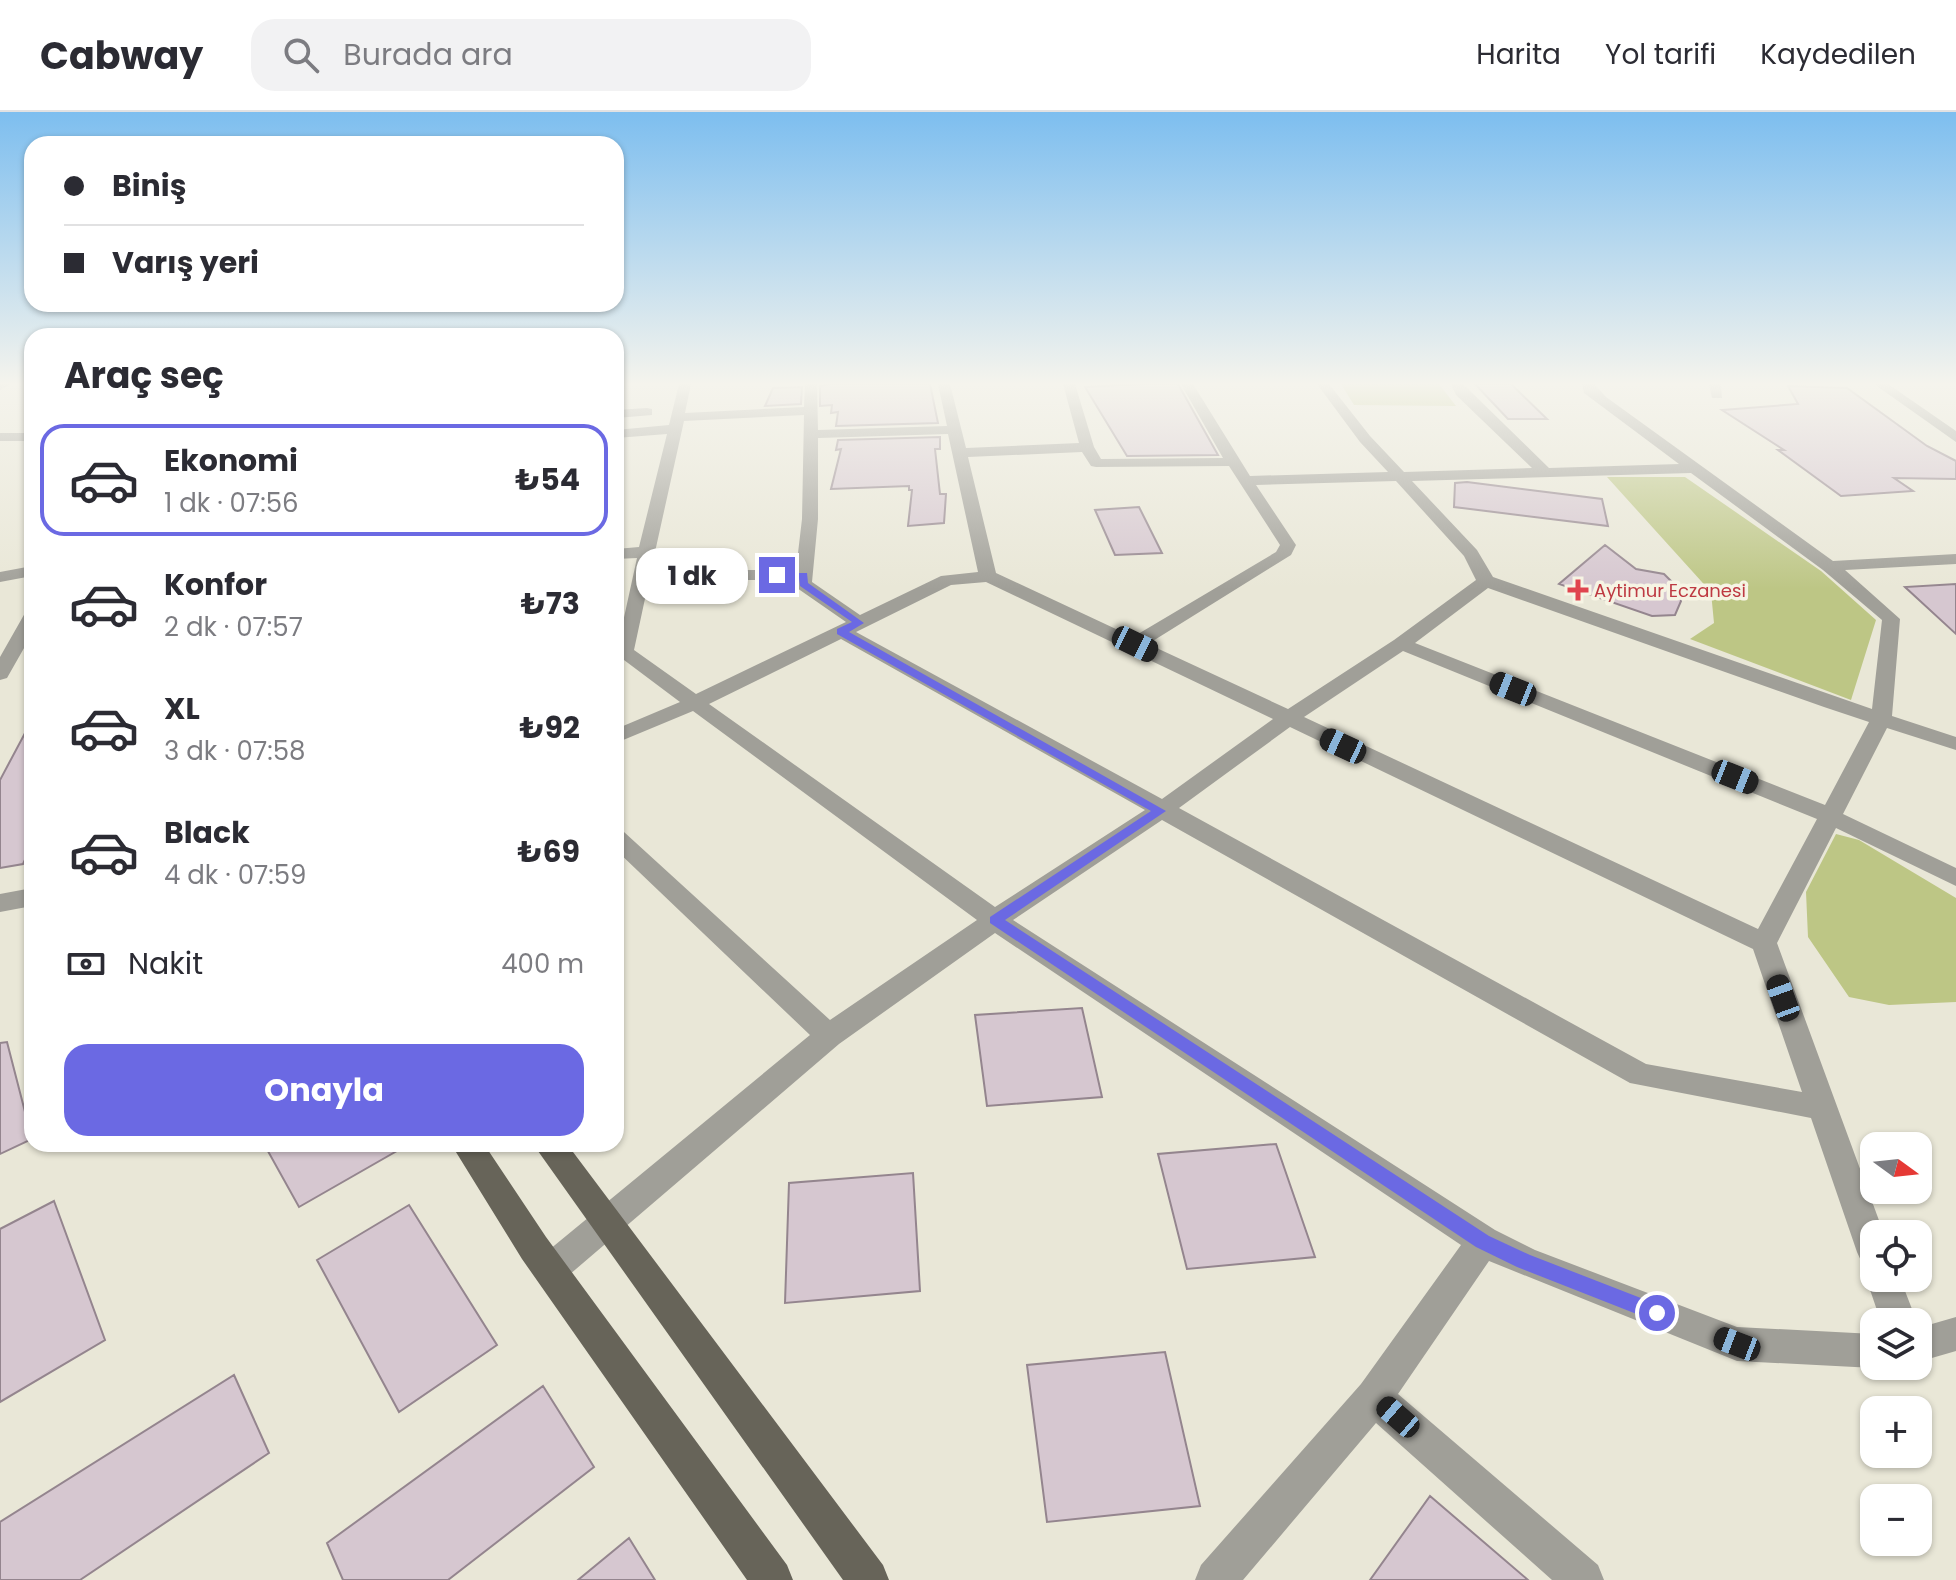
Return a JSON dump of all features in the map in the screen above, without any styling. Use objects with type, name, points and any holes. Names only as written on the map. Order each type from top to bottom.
[{"type":"main road","points":[[472,1152],[550,1270],[772,1580]]},
{"type":"main road","points":[[555,1152],[868,1580]]},
{"type":"street","points":[[669,453],[624,652],[995,920],[1483,1241],[1523,1261],[1737,1344],[1860,1350]]},
{"type":"street","points":[[811,453],[810,519],[803,584],[850,627],[1160,811],[1640,1075],[1823,1108]]},
{"type":"street","points":[[970,453],[959,453],[988,576]]},
{"type":"street","points":[[1090,453],[1096,463],[1233,462]]},
{"type":"street","points":[[1135,644],[1282,555],[1288,545],[1227,453]]},
{"type":"street","points":[[1377,453],[1471,554],[1486,581],[1956,744]]},
{"type":"street","points":[[1524,453],[1546,473]]},
{"type":"street","points":[[1673,453],[1829,566],[1891,619],[1881,719],[1764,943]]},
{"type":"street","points":[[1246,481],[1397,474],[1694,468]]},
{"type":"street","points":[[624,553],[646,552]]},
{"type":"street","points":[[1829,566],[1956,559]]},
{"type":"street","points":[[0,577],[24,572]]},
{"type":"street","points":[[641,575],[804,575]]},
{"type":"street","points":[[624,734],[695,703],[947,580],[988,576],[1764,943],[1863,1220]]},
{"type":"street","points":[[550,1270],[829,1036],[995,920],[1160,811],[1287,719],[1401,644],[1486,581]]},
{"type":"street","points":[[0,674],[24,631]]},
{"type":"street","points":[[1401,644],[1830,816],[1956,878]]},
{"type":"street","points":[[624,850],[829,1036]]},
{"type":"street","points":[[0,903],[24,898]]},
{"type":"street","points":[[1216,1580],[1374,1397],[1483,1241]]},
{"type":"street","points":[[1932,1341],[1956,1334]]},
{"type":"street","points":[[1374,1397],[1583,1580]]},
{"type":"green space","points":[[1607,477],[1685,477],[1821,571],[1876,620],[1851,700],[1690,639],[1714,623],[1711,592]]},
{"type":"green space","points":[[1836,834],[1859,840],[1956,898],[1956,1002],[1889,1005],[1849,997],[1808,937],[1806,892]]},
{"type":"building","points":[[840,453],[935,453],[940,494],[946,494],[944,523],[908,526],[912,490],[909,486],[831,489]]},
{"type":"building","points":[[1125,453],[1217,453],[1218,455],[1127,456]]},
{"type":"building","points":[[1781,453],[1940,453],[1956,461],[1956,479],[1894,478],[1913,491],[1841,496]]},
{"type":"building","points":[[1455,483],[1602,499],[1608,526],[1454,507]]},
{"type":"building","points":[[1139,507],[1162,553],[1115,555],[1095,510]]},
{"type":"building","points":[[1605,545],[1636,569],[1664,574],[1680,590],[1681,601],[1675,615],[1652,616],[1559,584]]},
{"type":"building","points":[[1956,584],[1956,634],[1905,587]]},
{"type":"building","points":[[24,735],[24,862],[0,868],[0,780]]},
{"type":"building","points":[[1082,1008],[1102,1097],[987,1106],[975,1015]]},
{"type":"building","points":[[7,1042],[24,1108],[24,1143],[0,1154],[0,1043]]},
{"type":"building","points":[[1276,1144],[1315,1257],[1187,1269],[1158,1154]]},
{"type":"building","points":[[268,1152],[395,1152],[299,1207]]},
{"type":"building","points":[[913,1173],[920,1291],[785,1303],[789,1183]]},
{"type":"building","points":[[54,1201],[105,1340],[0,1402],[0,1229]]},
{"type":"building","points":[[409,1205],[497,1345],[399,1412],[317,1260]]},
{"type":"building","points":[[1165,1352],[1200,1506],[1047,1522],[1027,1365]]},
{"type":"building","points":[[234,1375],[269,1453],[80,1580],[0,1580],[0,1522]]},
{"type":"building","points":[[543,1386],[594,1467],[448,1580],[343,1580],[327,1543]]},
{"type":"building","points":[[1430,1496],[1528,1580],[1370,1580]]},
{"type":"building","points":[[629,1538],[655,1580],[578,1580]]},
{"type":"place","name":"Aytimur Eczanesi","points":[[1578,590]]},
{"type":"route","points":[[777,575],[804,575],[803,584],[859,623],[841,631],[1160,811],[995,920],[1483,1241],[1523,1261],[1657,1313]]}]
